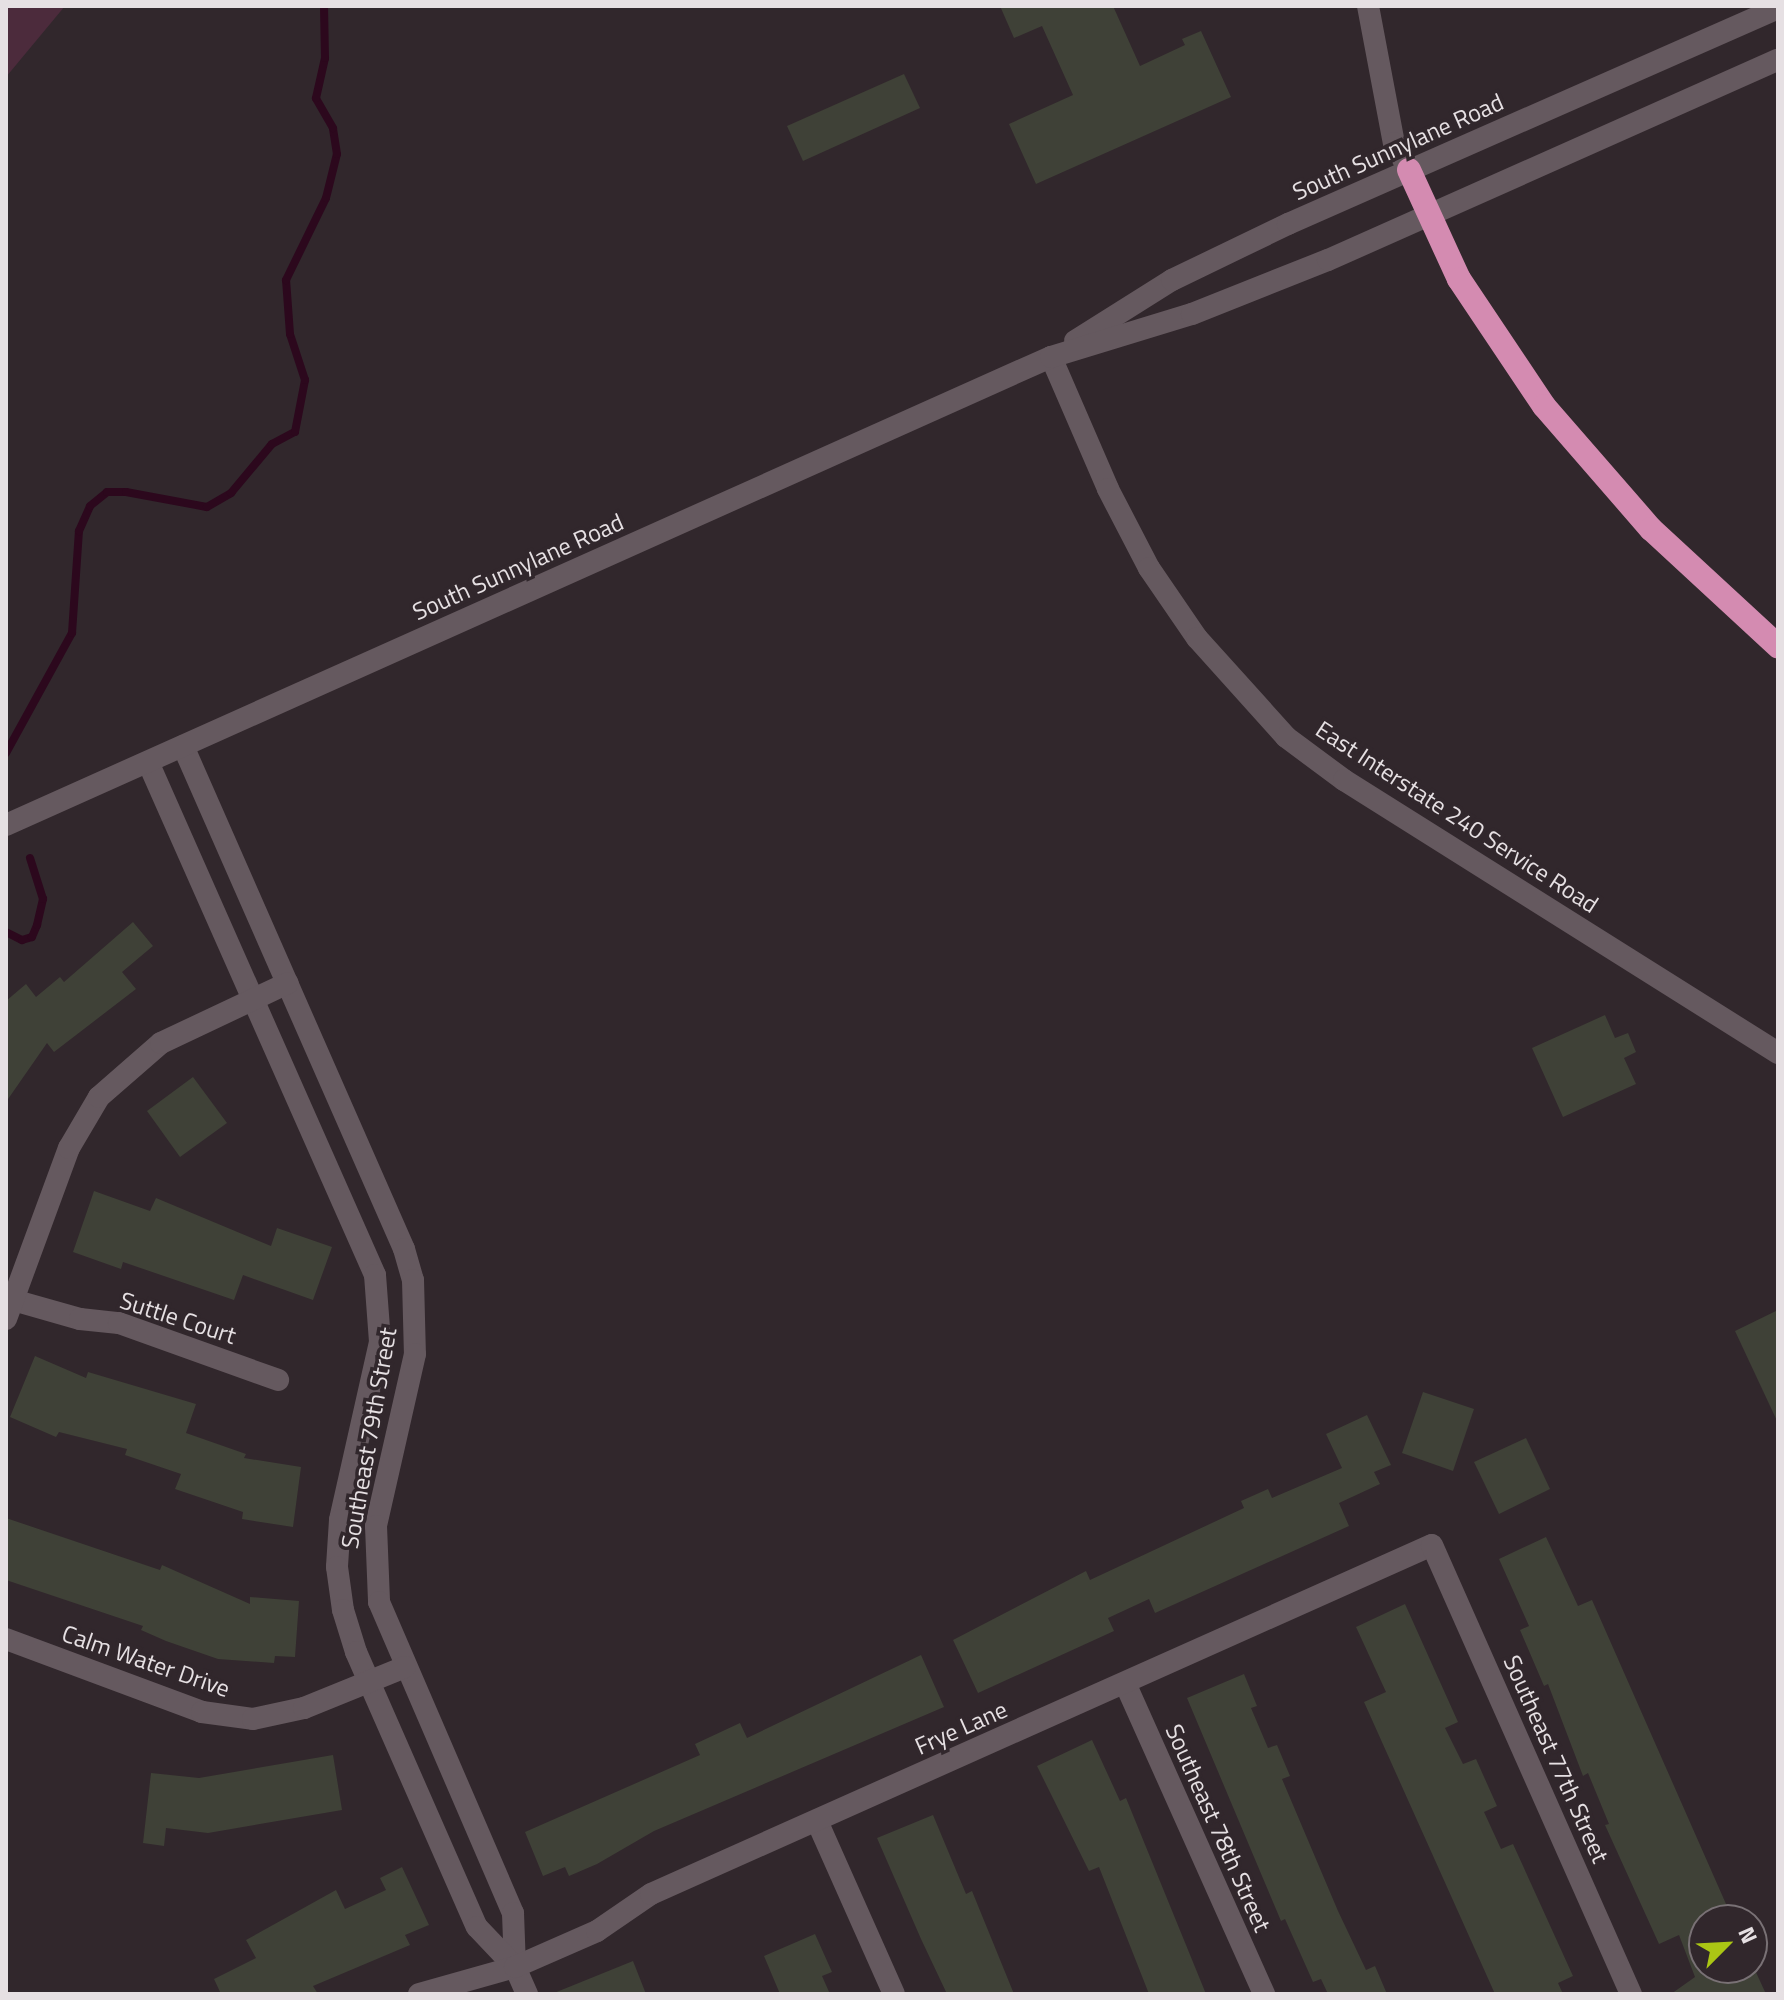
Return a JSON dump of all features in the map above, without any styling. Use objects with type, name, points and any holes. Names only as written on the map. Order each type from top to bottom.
[{"type":"highway","points":[[1409,170],[1428,215],[1499,344],[1580,451],[1651,529],[1778,646]]},
{"type":"street","points":[[1368,6],[1394,143],[1409,170]]},
{"type":"street","name":"South Sunnylane Road","points":[[1051,357],[1172,280],[1409,170],[1778,8]]},
{"type":"street","name":"South Sunnylane Road","points":[[6,825],[1051,357],[1192,314],[1428,215],[1778,60]]},
{"type":"street","name":"East Interstate 240 Service Road","points":[[1051,357],[1108,489],[1149,568],[1197,638],[1286,737],[1344,780],[1778,1053]]},
{"type":"street","name":"Southeast 79th Street","points":[[183,746],[396,1227],[413,1280],[415,1354],[376,1526],[374,1566],[379,1602],[513,1913],[515,1967]]},
{"type":"street","name":"Southeast 79th Street","points":[[148,762],[365,1246],[379,1297],[380,1342],[340,1520],[337,1567],[343,1610],[370,1682],[477,1927],[515,1967],[527,1994]]},
{"type":"street","points":[[10,1309],[69,1148],[99,1097],[161,1043],[288,983]]},
{"type":"street","name":"Suttle Court","points":[[10,1309],[119,1323],[278,1380]]},
{"type":"street","name":"Frye Lane","points":[[419,1994],[515,1967],[597,1931],[651,1894],[1432,1545]]},
{"type":"street","name":"Southeast 77th Street","points":[[1432,1545],[1631,1994]]},
{"type":"street","name":"Calm Water Drive","points":[[6,1639],[202,1712],[230,1717],[275,1718],[405,1667]]},
{"type":"street","name":"Southeast 78th Street","points":[[1125,1683],[1264,1994]]},
{"type":"street","points":[[817,1821],[894,1994]]},
{"type":"street","name":"Frye Lane","points":[[477,1994],[515,1967]]},
{"type":"shaded area","points":[[6,6],[65,6],[6,77]]},
{"type":"building","points":[[1000,6],[1113,6],[1140,66],[1185,45],[1182,39],[1201,31],[1231,97],[1036,184],[1009,124],[1073,95],[1042,26],[1014,38]]},
{"type":"building","points":[[904,74],[920,108],[803,161],[787,126]]},
{"type":"building","points":[[133,922],[153,946],[122,972],[136,989],[54,1052],[47,1043],[6,1102],[6,1001],[26,984],[36,997],[60,977],[64,982]]},
{"type":"building","points":[[1605,1015],[1615,1038],[1628,1033],[1636,1052],[1624,1058],[1636,1084],[1563,1117],[1532,1048]]},
{"type":"building","points":[[193,1077],[227,1123],[180,1157],[147,1111]]},
{"type":"building","points":[[94,1191],[150,1211],[156,1198],[271,1246],[277,1228],[332,1247],[313,1300],[243,1275],[234,1300],[123,1262],[121,1269],[73,1252]]},
{"type":"building","points":[[1778,1310],[1778,1423],[1735,1331]]},
{"type":"building","points":[[35,1356],[86,1378],[88,1372],[196,1404],[186,1433],[246,1454],[244,1458],[301,1467],[293,1527],[242,1519],[243,1512],[175,1489],[181,1474],[125,1455],[127,1449],[59,1432],[56,1437],[10,1417]]},
{"type":"building","points":[[1423,1392],[1474,1409],[1453,1471],[1402,1453]]},
{"type":"building","points":[[1367,1415],[1391,1465],[1374,1472],[1380,1484],[1339,1503],[1349,1526],[1155,1613],[1149,1599],[1108,1618],[1114,1631],[978,1693],[953,1640],[1086,1571],[1090,1580],[1244,1508],[1241,1501],[1268,1489],[1272,1498],[1342,1468],[1326,1434]]},
{"type":"building","points":[[1526,1438],[1550,1489],[1499,1514],[1474,1462]]},
{"type":"building","points":[[6,1518],[160,1570],[162,1565],[250,1604],[250,1597],[299,1601],[295,1657],[275,1656],[274,1663],[218,1659],[141,1630],[143,1626],[6,1580]]},
{"type":"building","points":[[1546,1537],[1578,1606],[1592,1600],[1726,1904],[1688,1904],[1688,1959],[1679,1935],[1659,1944],[1605,1825],[1609,1824],[1588,1773],[1583,1776],[1548,1684],[1544,1686],[1520,1630],[1529,1626],[1499,1559]]},
{"type":"building","points":[[1405,1604],[1458,1722],[1445,1728],[1463,1764],[1476,1759],[1497,1806],[1484,1812],[1501,1849],[1513,1844],[1573,1976],[1558,1983],[1563,1994],[1495,1994],[1364,1702],[1386,1692],[1356,1627]]},
{"type":"building","points":[[921,1655],[944,1707],[654,1831],[597,1864],[569,1876],[565,1867],[543,1876],[525,1832],[700,1755],[695,1744],[740,1723],[747,1738]]},
{"type":"building","points":[[1244,1674],[1257,1706],[1251,1708],[1268,1748],[1277,1745],[1290,1776],[1282,1779],[1338,1911],[1366,1970],[1375,1966],[1387,1994],[1328,1994],[1321,1979],[1313,1982],[1285,1919],[1281,1921],[1187,1698]]},
{"type":"building","points":[[1092,1740],[1120,1801],[1126,1798],[1206,1994],[1149,1994],[1099,1867],[1089,1871],[1037,1766]]},
{"type":"building","points":[[333,1755],[342,1810],[208,1833],[166,1828],[164,1846],[143,1843],[151,1773],[199,1778]]},
{"type":"building","points":[[933,1815],[966,1894],[972,1891],[1014,1994],[947,1994],[921,1939],[877,1838]]},
{"type":"building","points":[[402,1867],[429,1925],[405,1935],[410,1945],[313,1986],[318,1994],[221,1994],[214,1979],[256,1958],[246,1940],[336,1890],[345,1909],[386,1890],[380,1878]]},
{"type":"building","points":[[815,1934],[832,1972],[822,1976],[830,1994],[780,1994],[764,1956]]},
{"type":"building","points":[[633,1961],[646,1994],[554,1993]]},
{"type":"building","points":[[1688,1982],[1761,1984],[1766,1994],[1671,1994]]},
{"type":"waterway","points":[[6,753],[72,633],[79,531],[90,506],[107,492],[126,492],[207,507],[231,493],[272,444],[295,432],[305,380],[290,334],[286,280],[326,198],[337,154],[333,128],[316,98],[325,58],[324,6]]},
{"type":"waterway","points":[[6,932],[22,940],[32,937],[37,925],[43,899],[30,858]]}]
